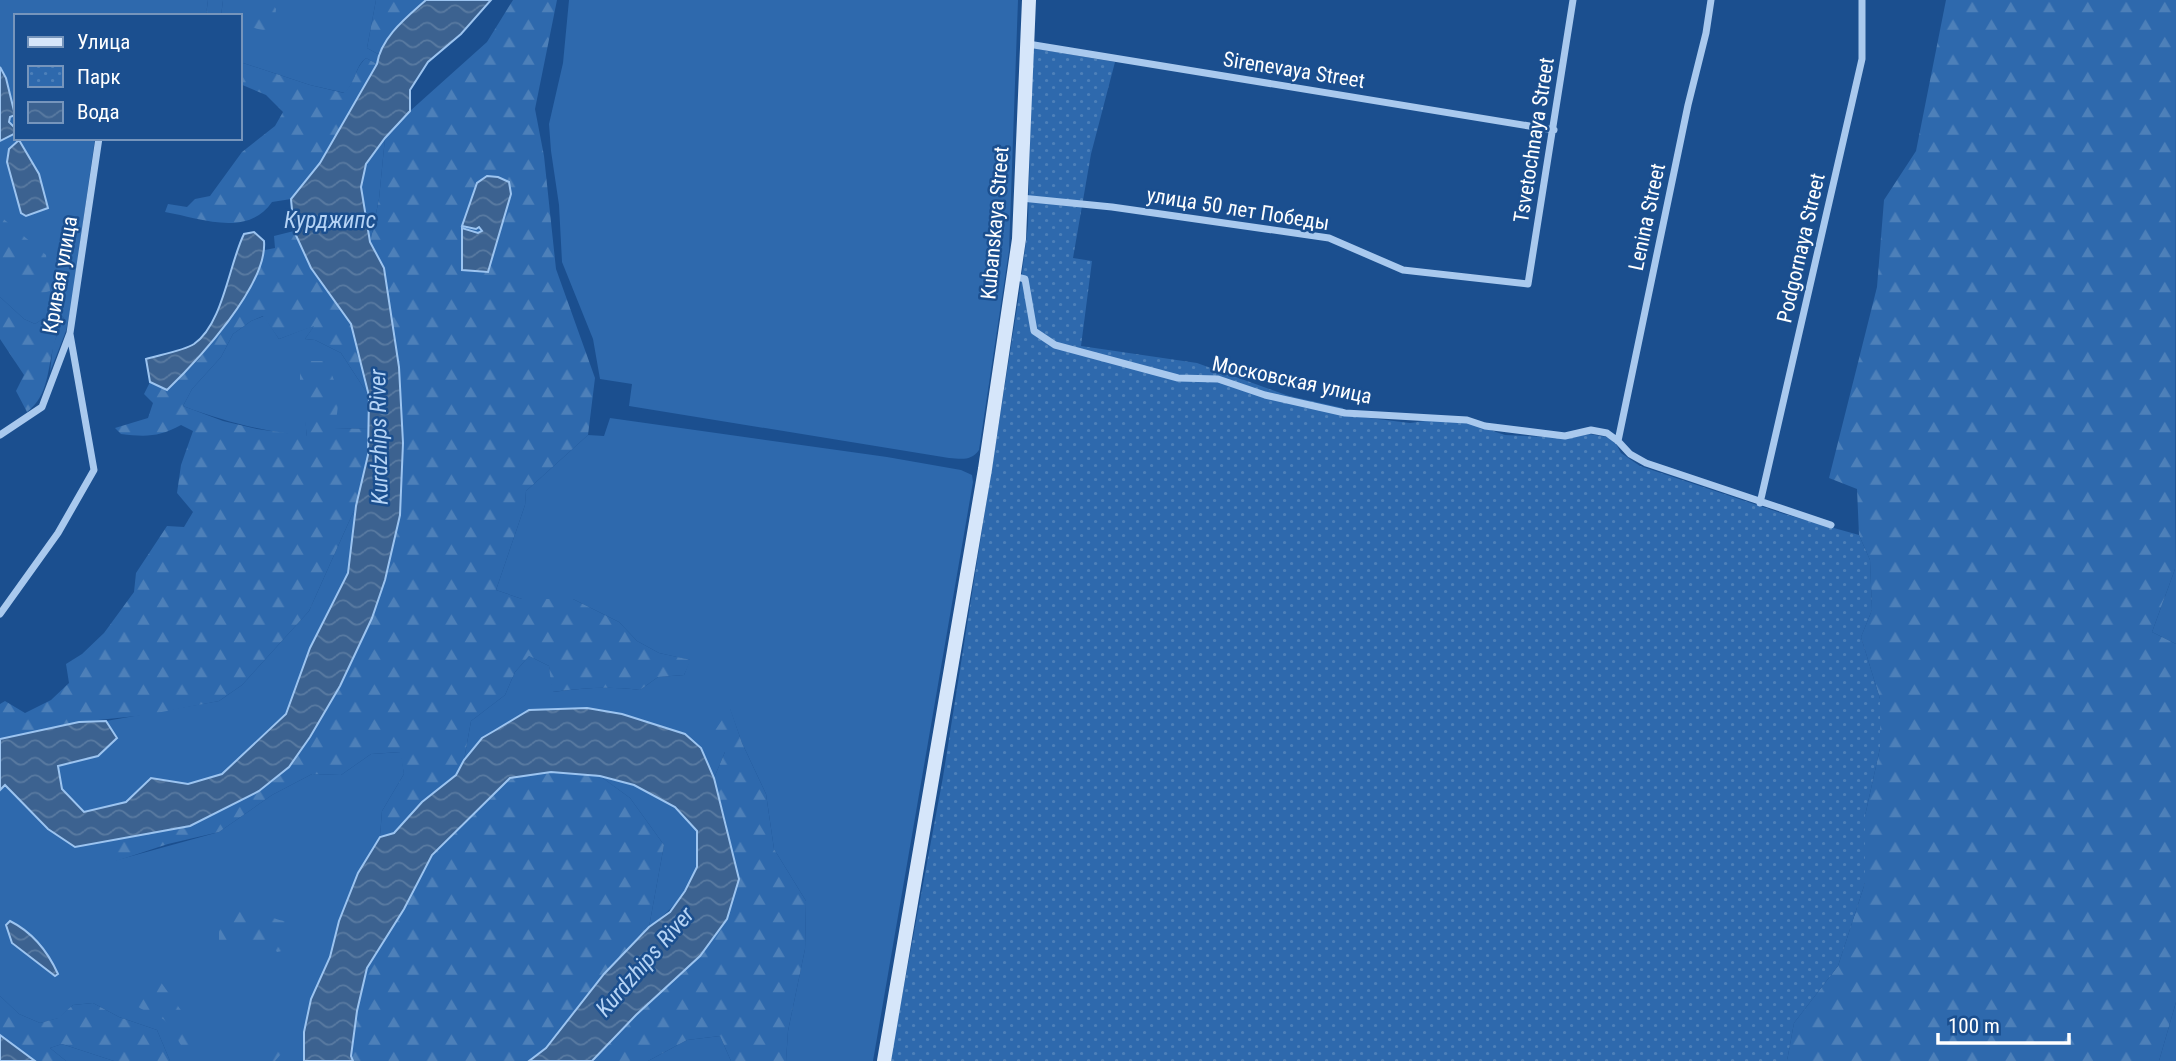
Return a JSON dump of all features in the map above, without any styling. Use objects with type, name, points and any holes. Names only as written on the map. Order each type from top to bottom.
[{"type":"main road","name":"Kubanskaya Street","points":[[884,1061],[988,449],[1019,239],[1029,0]]},
{"type":"street","name":"Tsvetochnaya Street","points":[[1528,284],[1573,0]]},
{"type":"street","name":"Lenina Street","points":[[1618,441],[1711,0]]},
{"type":"street","name":"Podgornaya Street","points":[[1760,503],[1862,59],[1862,0]]},
{"type":"street","name":"Sirenevaya Street","points":[[1028,44],[1554,130]]},
{"type":"street","name":"Кривая улица","points":[[0,435],[42,407],[70,333],[99,140]]},
{"type":"street","name":"улица 50 лет Победы","points":[[1021,198],[1112,207],[1329,238],[1403,270],[1528,284]]},
{"type":"street","name":"Московская улица","points":[[1013,275],[1025,279],[1034,331],[1055,345],[1178,378],[1218,379],[1265,396],[1345,413],[1466,419],[1485,426],[1565,436],[1591,430],[1607,433],[1618,441]]},
{"type":"street","points":[[0,614],[58,533],[94,470],[70,333]]},
{"type":"street","points":[[1618,441],[1630,454],[1646,463],[1831,525]]},
{"type":"green space","points":[[0,0],[208,0],[206,14],[14,14],[14,127],[9,122],[6,78],[0,67]]},
{"type":"green space","points":[[208,0],[223,0],[221,14],[206,14]]},
{"type":"green space","points":[[223,0],[376,0],[367,48],[378,54],[377,64],[366,58],[345,93],[310,85],[242,63],[242,14],[221,14]]},
{"type":"green space","points":[[270,0],[276,9],[274,27],[268,31],[253,27],[242,17],[260,3]]},
{"type":"green space","points":[[376,0],[426,0],[398,25],[378,54],[367,48]]},
{"type":"green space","points":[[513,0],[557,0],[535,109],[544,156],[556,269],[595,378],[588,435],[526,491],[525,505],[496,590],[522,599],[573,599],[619,622],[637,641],[659,653],[691,660],[684,675],[658,677],[640,690],[596,688],[552,692],[549,666],[529,656],[515,672],[505,695],[471,721],[464,760],[456,775],[422,802],[394,834],[380,837],[382,811],[404,774],[400,752],[371,754],[341,775],[312,774],[272,795],[219,832],[168,844],[110,863],[110,840],[190,826],[259,791],[289,767],[340,686],[372,618],[385,580],[400,515],[403,443],[399,367],[384,268],[370,243],[379,199],[385,138],[410,111],[487,42]]},
{"type":"green space","points":[[569,0],[1018,0],[1009,251],[979,450],[976,454],[966,458],[949,458],[629,406],[632,384],[600,379],[593,339],[562,262],[559,205],[551,151],[549,124],[563,63]]},
{"type":"green space","points":[[1946,0],[2176,0],[2175,569],[2152,632],[2176,644],[2176,1002],[2159,1061],[1787,1061],[1794,1023],[1838,966],[1865,883],[1865,816],[1880,748],[1880,699],[1861,637],[1872,610],[1870,560],[1859,535],[1857,489],[1829,478],[1877,287],[1884,200],[1916,151]]},
{"type":"green space","points":[[1032,48],[1115,62],[1091,154],[1073,258],[1092,261],[1081,346],[1197,363],[1289,396],[1343,408],[1345,415],[1410,423],[1432,420],[1469,423],[1505,435],[1569,438],[1589,434],[1606,437],[1614,440],[1621,453],[1640,466],[1784,514],[1859,535],[1870,560],[1872,610],[1861,637],[1880,699],[1880,748],[1865,816],[1865,883],[1838,966],[1794,1023],[1787,1061],[890,1061],[943,777],[1020,289],[1028,226]]},
{"type":"green space","points":[[366,58],[377,64],[320,163],[291,199],[272,202],[262,213],[250,220],[236,223],[208,221],[165,212],[168,204],[187,207],[195,199],[210,196],[242,152],[275,126],[283,112],[266,95],[242,85],[242,63],[344,93]]},
{"type":"green space","points":[[14,134],[14,140],[95,140],[71,308],[66,331],[50,372],[53,345],[64,318],[55,311],[35,324],[24,319],[0,297],[0,141]]},
{"type":"green space","points":[[385,138],[379,199],[370,243],[361,187],[366,164]]},
{"type":"green space","points":[[0,216],[46,255],[50,291],[35,295],[8,272],[0,260]]},
{"type":"green space","points":[[294,231],[311,268],[351,324],[369,396],[341,353],[315,340],[305,339],[314,326],[279,339],[263,316],[233,334],[221,357],[192,389],[183,406],[223,421],[307,436],[300,386],[300,361],[324,361],[336,385],[337,410],[334,428],[368,429],[368,455],[356,506],[309,611],[242,685],[219,701],[146,715],[79,722],[0,739],[0,704],[5,701],[25,713],[51,700],[69,683],[66,664],[82,654],[104,633],[134,592],[136,573],[167,526],[184,527],[193,512],[177,493],[181,465],[193,431],[181,425],[159,434],[138,436],[121,434],[115,428],[148,418],[153,403],[144,394],[150,382],[167,390],[199,359],[252,285],[265,250],[275,248],[274,236]]},
{"type":"green space","points":[[0,297],[24,319],[35,324],[55,311],[64,318],[40,398],[27,412],[16,391],[24,375],[0,339]]},
{"type":"green space","points":[[264,316],[279,339],[315,325],[305,339],[315,340],[341,353],[369,396],[368,429],[334,428],[324,361],[300,362],[307,437],[244,425],[183,406],[192,389],[221,357],[233,334],[251,321]]},
{"type":"green space","points":[[610,418],[887,457],[961,470],[972,475],[973,482],[873,1061],[786,1061],[788,1031],[805,949],[806,901],[774,849],[766,794],[742,743],[730,709],[725,752],[714,778],[701,748],[685,734],[622,714],[587,708],[464,760],[471,721],[505,695],[515,672],[529,656],[549,666],[553,692],[596,688],[640,690],[658,677],[684,675],[690,660],[659,653],[637,641],[619,622],[573,599],[522,599],[496,590],[525,505],[526,491],[588,435],[604,436]]},
{"type":"green space","points":[[2176,502],[2176,644],[2152,632],[2175,569]]},
{"type":"green space","points":[[356,506],[348,573],[310,648],[287,714],[222,774],[188,784],[151,778],[126,802],[84,813],[62,788],[58,766],[98,756],[117,738],[106,721],[219,701],[242,685],[309,611]]},
{"type":"green space","points":[[730,708],[742,743],[766,794],[774,849],[806,901],[805,949],[788,1031],[786,1061],[731,1061],[720,1036],[687,1040],[648,1061],[592,1061],[636,1015],[727,826],[714,778],[725,752],[714,732]]},
{"type":"green space","points":[[401,752],[404,774],[382,811],[380,837],[358,873],[339,921],[330,957],[311,999],[304,1032],[304,1061],[170,1061],[157,1030],[119,1017],[93,1003],[73,1005],[59,1018],[40,1023],[19,1014],[0,996],[0,790],[5,784],[48,829],[98,843],[110,840],[110,862],[219,832],[272,795],[312,774],[341,775],[371,754]]},
{"type":"green space","points":[[551,772],[600,776],[630,798],[664,845],[649,927],[604,974],[546,1048],[529,1061],[353,1061],[351,1056],[357,1011],[367,968],[404,909],[432,855],[510,778]]},
{"type":"green space","points":[[600,776],[634,785],[675,807],[697,831],[698,861],[695,874],[685,892],[649,927],[664,845],[630,798]]},
{"type":"green space","points":[[237,907],[289,922],[287,950],[277,952],[269,942],[219,940],[219,924]]},
{"type":"green space","points":[[143,981],[160,981],[198,1034],[202,1047],[197,1055],[186,1051],[163,1019],[141,1009],[130,998]]},
{"type":"green space","points":[[0,996],[19,1014],[40,1023],[58,1018],[73,1005],[93,1003],[119,1017],[157,1030],[170,1061],[114,1061],[62,1044],[50,1048],[66,1061],[35,1061],[0,1035]]},
{"type":"green space","points":[[2176,1002],[2176,1061],[2159,1061]]},
{"type":"green space","points":[[274,1035],[286,1048],[275,1061],[253,1061]]},
{"type":"green space","points":[[720,1036],[731,1061],[648,1061],[687,1040]]},
{"type":"green space","points":[[62,1044],[114,1061],[66,1061],[50,1048]]},
{"type":"water","name":"Курджипс","points":[[426,0],[491,0],[461,34],[428,62],[410,90],[410,111],[366,164],[361,187],[370,242],[384,268],[399,367],[403,443],[400,515],[385,580],[372,618],[340,686],[310,737],[289,767],[259,791],[190,826],[75,847],[48,829],[5,785],[0,790],[0,739],[79,722],[106,721],[117,738],[98,756],[58,766],[62,789],[84,812],[126,802],[151,778],[188,784],[222,774],[286,714],[310,648],[348,573],[356,506],[368,455],[369,396],[351,324],[311,268],[294,231],[291,199],[320,163],[377,64],[379,54],[389,36]]},
{"type":"water","points":[[0,67],[6,78],[14,111],[9,122],[14,127],[14,134],[0,141]]},
{"type":"water","points":[[19,140],[39,174],[48,208],[26,216],[21,213],[7,162],[9,149]]},
{"type":"water","points":[[487,176],[509,182],[511,194],[488,272],[462,270],[462,228],[478,233],[482,231],[479,227],[476,229],[462,226],[477,183]]},
{"type":"water","points":[[254,232],[264,241],[262,259],[243,300],[212,342],[167,390],[150,382],[146,359],[194,344],[204,335],[219,308],[244,234]]},
{"type":"water","name":"Kurdzhips River","points":[[587,708],[622,714],[685,734],[701,748],[714,778],[739,879],[727,919],[700,956],[636,1015],[592,1061],[529,1061],[546,1048],[604,974],[649,927],[670,912],[697,867],[697,831],[675,807],[634,785],[600,776],[551,772],[510,778],[432,855],[404,909],[367,968],[357,1011],[351,1056],[353,1061],[304,1061],[304,1032],[311,999],[330,957],[339,921],[358,873],[380,837],[394,833],[422,802],[456,775],[482,738],[529,710]]},
{"type":"water","points":[[10,921],[38,943],[58,974],[55,976],[12,943],[6,925]]},
{"type":"water","points":[[0,1035],[35,1061],[0,1061]]}]
